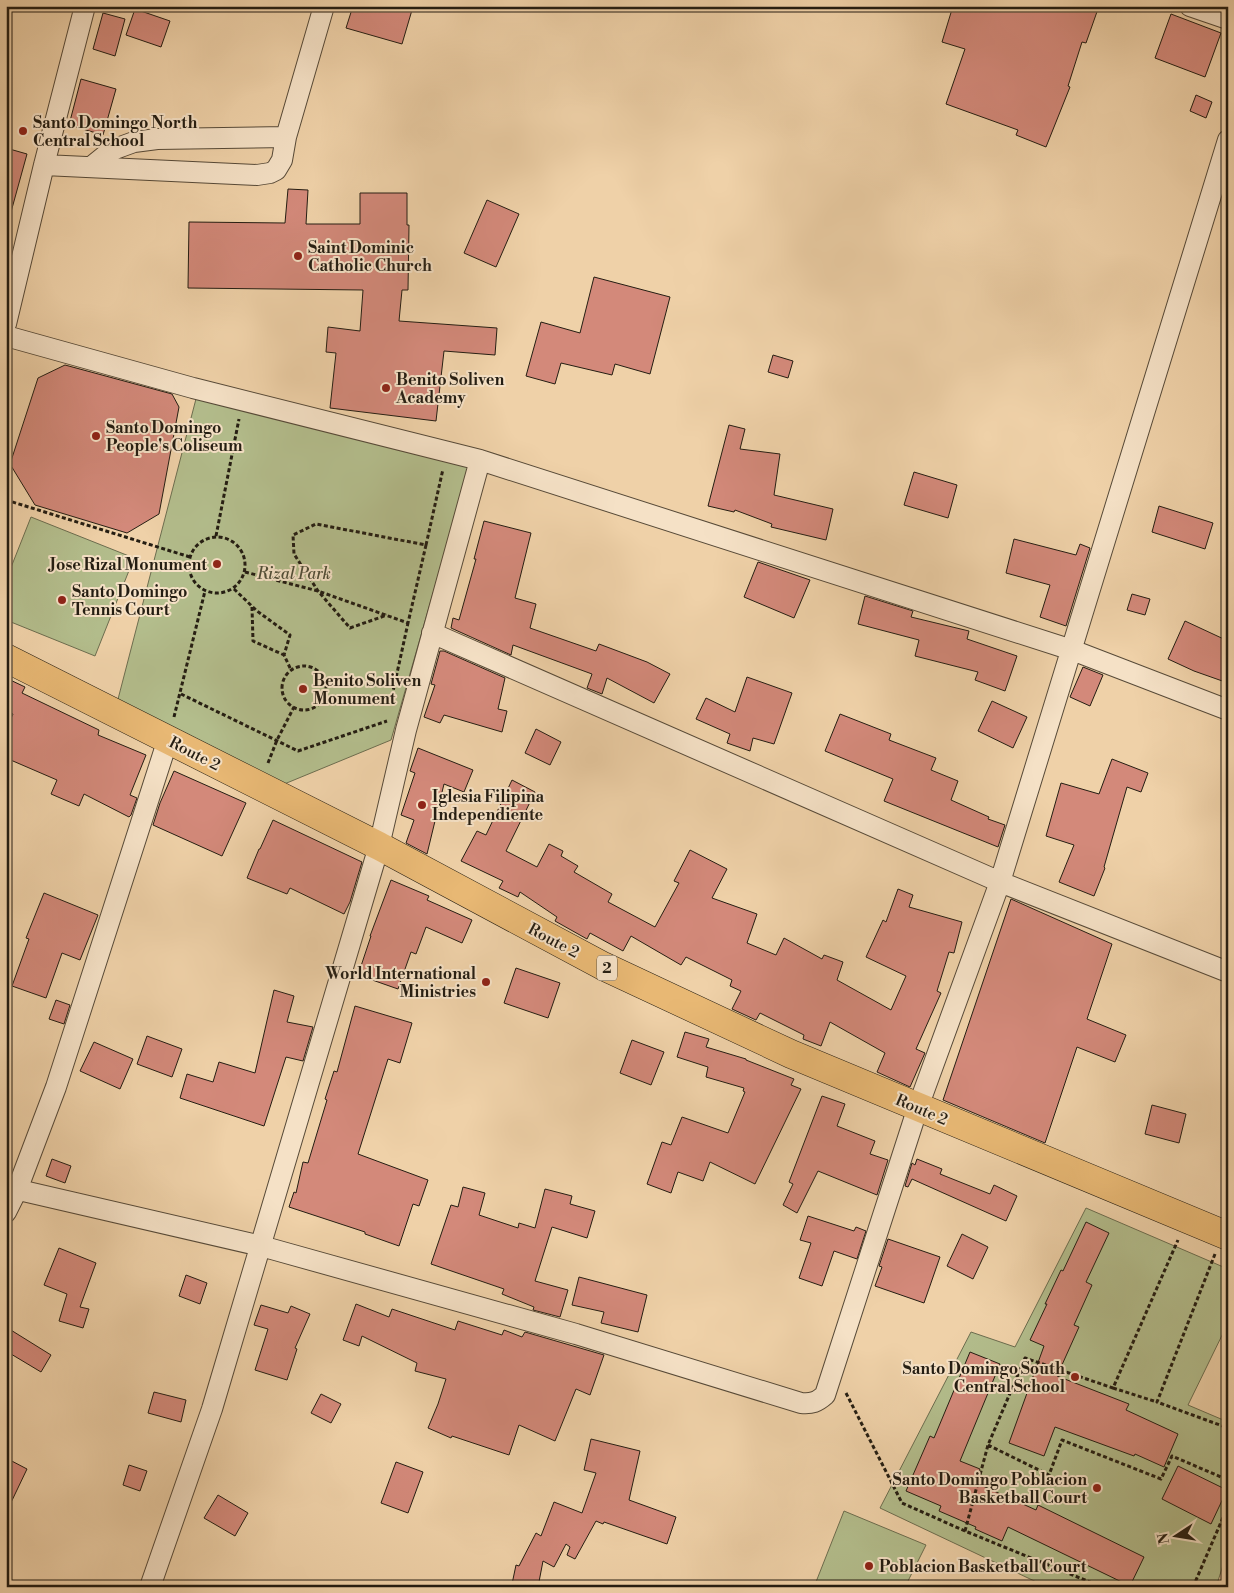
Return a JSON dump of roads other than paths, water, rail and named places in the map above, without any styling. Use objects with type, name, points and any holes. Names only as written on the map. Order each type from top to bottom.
[{"type":"highway","name":"Route 2","points":[[6,658],[379,846],[603,966],[791,1054],[1226,1235]]},
{"type":"street","points":[[6,324],[85,6]]},
{"type":"street","points":[[44,165],[257,175],[276,170],[282,160],[286,136],[324,6]]},
{"type":"street","points":[[1190,6],[1228,19]]},
{"type":"street","points":[[91,167],[112,150],[134,142],[157,139],[286,136]]},
{"type":"street","points":[[12,1188],[261,1246],[576,1334],[801,1403],[810,1404],[817,1402],[824,1395],[834,1368],[918,1107],[1000,882],[1228,140]]},
{"type":"street","points":[[6,336],[193,388],[480,460],[1072,650],[1228,710]]},
{"type":"street","points":[[150,1587],[212,1409],[379,846],[406,730],[480,460]]},
{"type":"street","points":[[432,633],[1000,882],[1228,972]]},
{"type":"street","points":[[6,1212],[12,1188],[56,1087],[168,739]]},
{"type":"place","name":"Santo Domingo North Central School","points":[[23,131]]},
{"type":"place","name":"Saint Dominic Catholic Church","points":[[298,256]]},
{"type":"place","name":"Benito Soliven Academy","points":[[386,388]]},
{"type":"place","name":"Santo Domingo People's Coliseum","points":[[96,436]]},
{"type":"place","name":"Jose Rizal Monument","points":[[217,564]]},
{"type":"place","name":"Santo Domingo Tennis Court","points":[[62,600]]},
{"type":"place","name":"Benito Soliven Monument","points":[[303,689]]},
{"type":"place","name":"Iglesia Filipina Independiente","points":[[422,805]]},
{"type":"place","name":"World International Ministries","points":[[486,982]]},
{"type":"place","name":"Santo Domingo South Central School","points":[[1075,1377]]},
{"type":"place","name":"Santo Domingo Poblacion Basketball Court","points":[[1097,1488]]},
{"type":"place","name":"Poblacion Basketball Court","points":[[869,1566]]},
{"type":"park label","name":"Rizal Park","points":[[294,573]]}]
